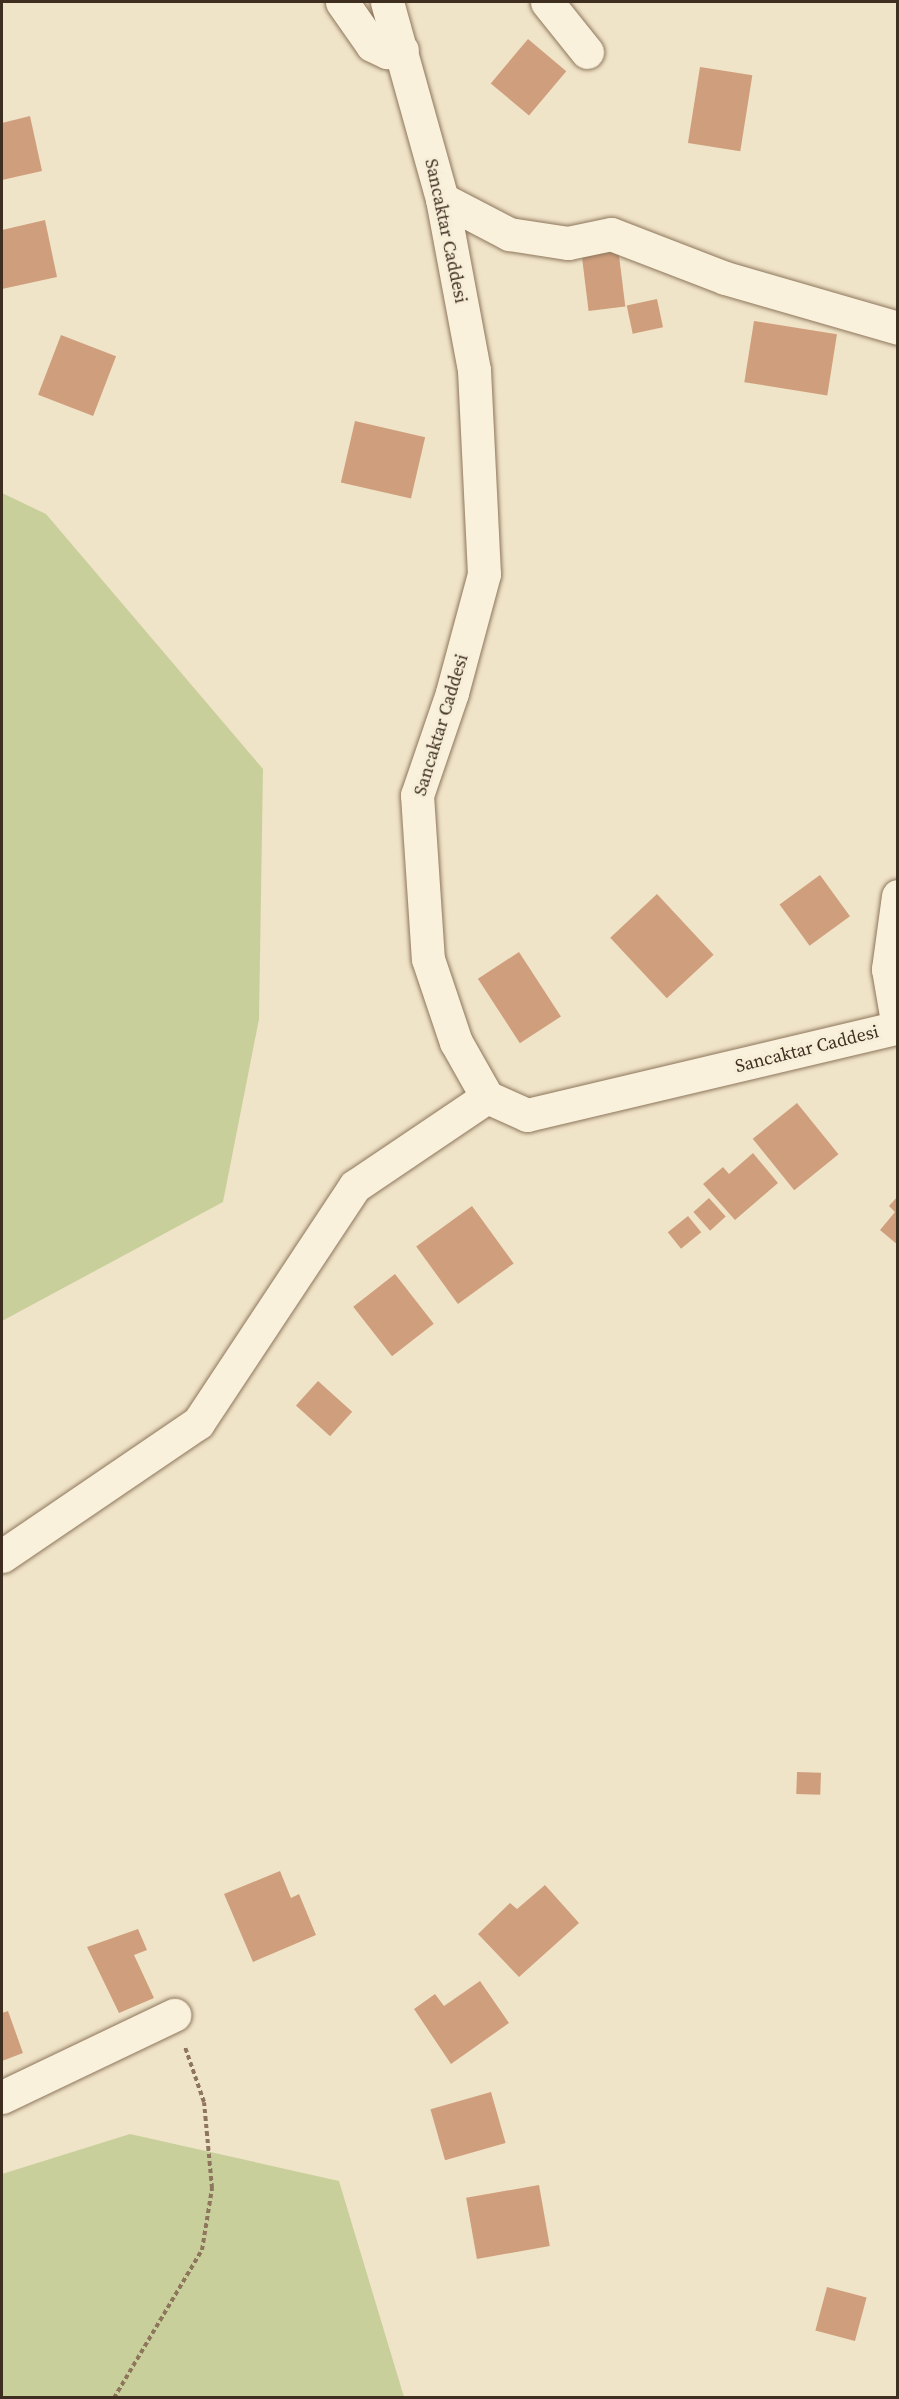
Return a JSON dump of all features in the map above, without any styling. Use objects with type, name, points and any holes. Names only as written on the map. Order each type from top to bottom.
[{"type":"street","points":[[342,2],[372,45],[387,52],[402,50]]},
{"type":"street","name":"Sancaktar Caddesi","points":[[387,2],[442,199],[474,370],[484,574],[452,693],[417,795],[428,959],[456,1042],[487,1097],[528,1115],[897,1027]]},
{"type":"street","points":[[547,2],[587,52]]},
{"type":"street","points":[[442,199],[509,234],[568,243],[611,234],[725,278],[897,328]]},
{"type":"street","points":[[897,896],[888,969],[897,1027]]},
{"type":"street","points":[[2,1556],[198,1423],[355,1186],[487,1097]]},
{"type":"street","points":[[2,2097],[174,2015]]},
{"type":"path","points":[[114,2397],[202,2250],[212,2188],[204,2102],[174,2015]]},
{"type":"green space","points":[[2,493],[46,514],[263,769],[259,1019],[223,1202],[2,1321]]},
{"type":"green space","points":[[130,2134],[339,2181],[404,2397],[2,2397],[2,2174]]},
{"type":"building","points":[[528,39],[566,71],[529,116],[491,83]]},
{"type":"building","points":[[700,67],[752,75],[740,151],[688,143]]},
{"type":"building","points":[[30,116],[42,171],[2,180],[2,123]]},
{"type":"building","points":[[45,220],[57,277],[2,289],[2,230]]},
{"type":"building","points":[[618,247],[625,307],[589,311],[581,252]]},
{"type":"building","points":[[657,299],[663,327],[633,334],[627,305]]},
{"type":"building","points":[[754,321],[837,334],[827,395],[744,382]]},
{"type":"building","points":[[61,335],[116,356],[93,416],[38,395]]},
{"type":"building","points":[[355,421],[425,437],[411,499],[341,482]]},
{"type":"building","points":[[820,875],[850,916],[810,946],[780,904]]},
{"type":"building","points":[[657,894],[714,955],[667,998],[610,938]]},
{"type":"building","points":[[519,952],[561,1017],[520,1043],[478,979]]},
{"type":"building","points":[[797,1103],[839,1154],[794,1190],[753,1139]]},
{"type":"building","points":[[753,1153],[778,1183],[735,1220],[703,1184],[723,1167],[729,1174]]},
{"type":"building","points":[[898,1196],[898,1245],[880,1230],[895,1212],[889,1206]]},
{"type":"building","points":[[709,1198],[726,1217],[710,1231],[693,1212]]},
{"type":"building","points":[[472,1206],[514,1263],[458,1304],[416,1247]]},
{"type":"building","points":[[688,1216],[701,1232],[681,1249],[668,1232]]},
{"type":"building","points":[[395,1274],[434,1324],[392,1356],[353,1307]]},
{"type":"building","points":[[318,1381],[352,1412],[330,1436],[296,1406]]},
{"type":"building","points":[[797,1772],[821,1773],[820,1795],[796,1794]]},
{"type":"building","points":[[280,1871],[291,1898],[299,1894],[316,1935],[253,1962],[224,1894]]},
{"type":"building","points":[[545,1885],[579,1923],[519,1977],[478,1934],[510,1903],[517,1909]]},
{"type":"building","points":[[138,1929],[147,1950],[134,1955],[154,1998],[119,2013],[87,1947]]},
{"type":"building","points":[[480,1981],[509,2023],[451,2064],[414,2009],[435,1994],[444,2006]]},
{"type":"building","points":[[8,2011],[23,2053],[2,2061],[2,2013]]},
{"type":"building","points":[[491,2092],[506,2143],[445,2160],[430,2109]]},
{"type":"building","points":[[539,2185],[550,2246],[477,2259],[466,2198]]},
{"type":"building","points":[[827,2287],[867,2298],[855,2341],[815,2330]]}]
